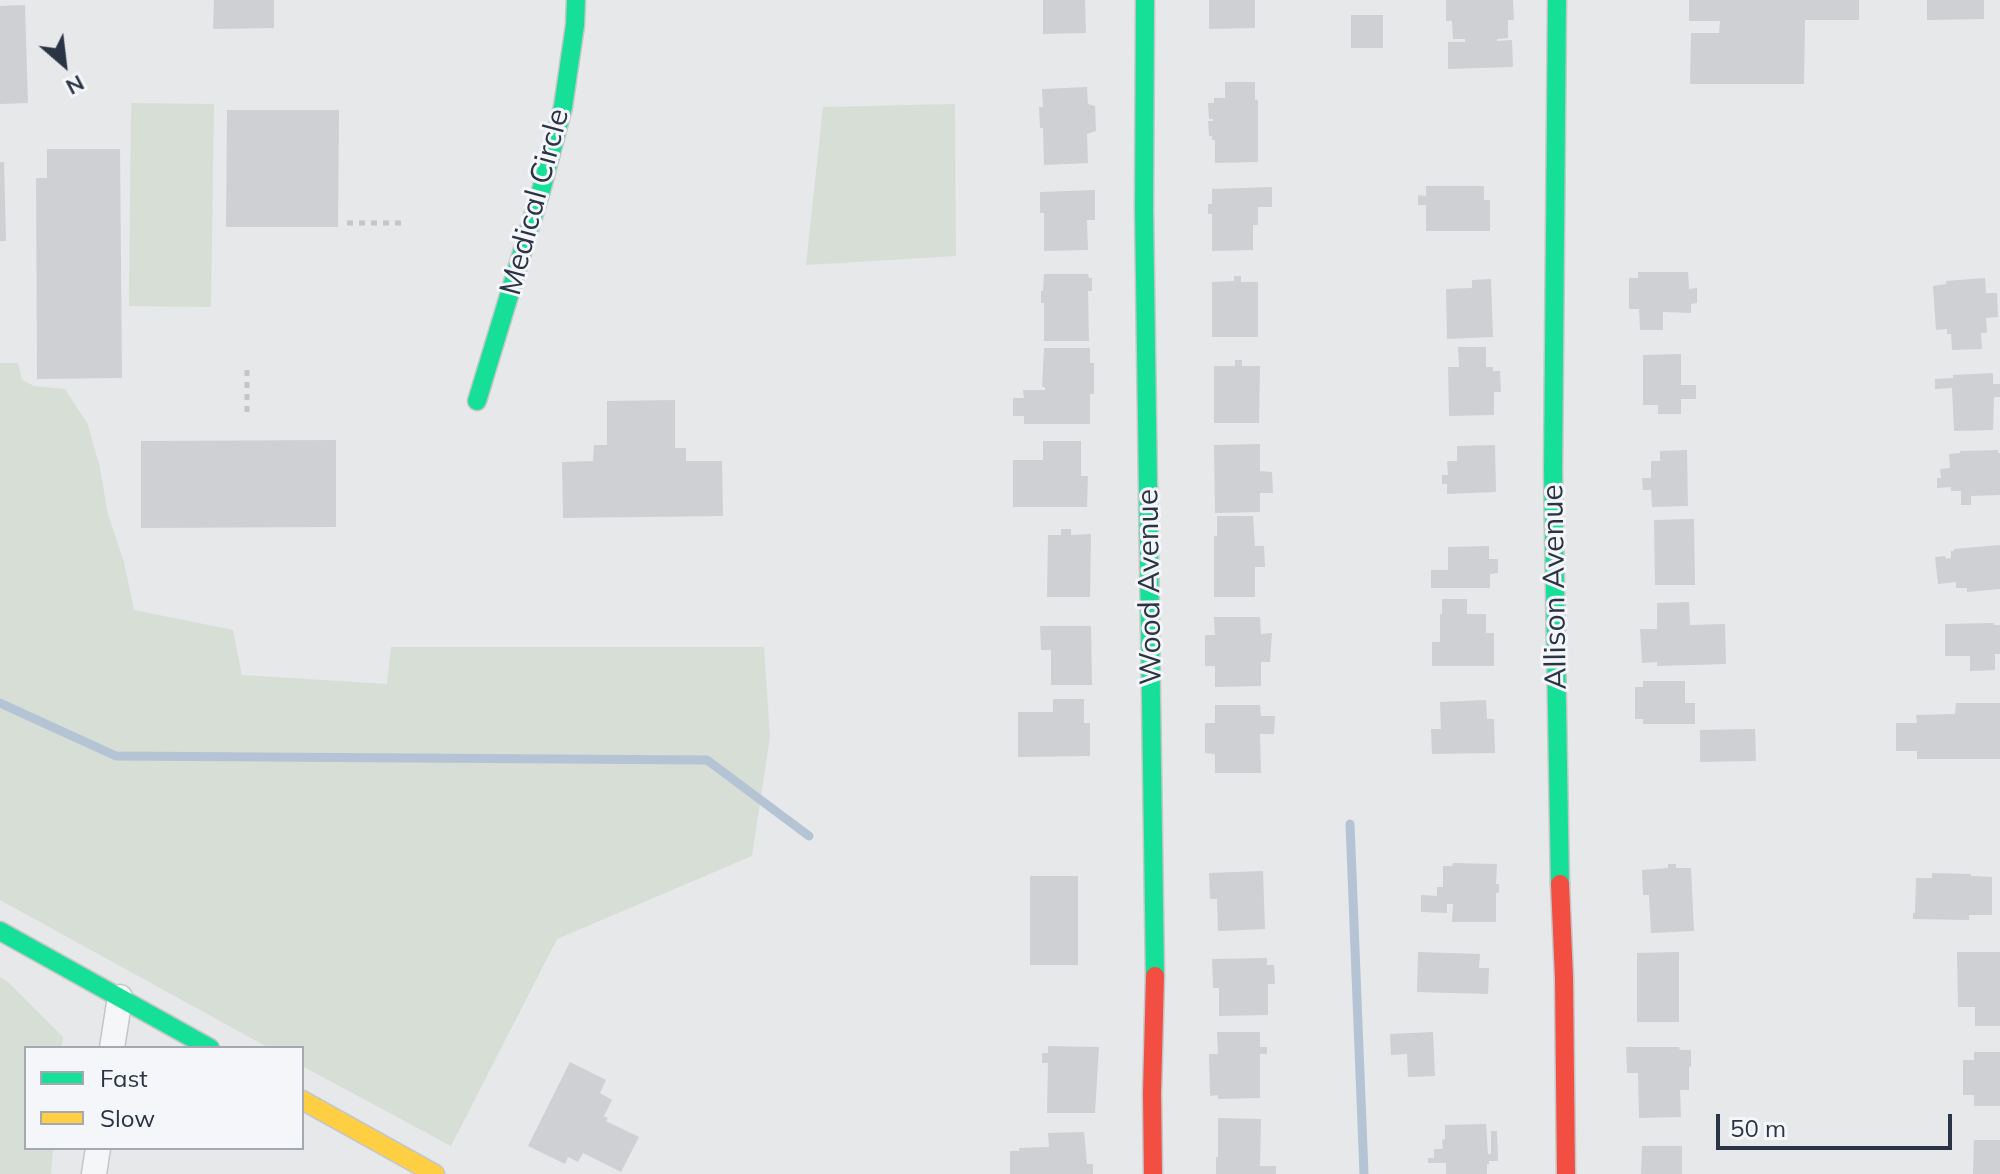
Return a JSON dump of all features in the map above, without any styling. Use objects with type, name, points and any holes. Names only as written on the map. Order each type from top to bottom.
[{"type":"street","name":"Medical Circle","points":[[477,401],[563,107],[576,0]]},
{"type":"street","name":"Wood Avenue","points":[[1145,0],[1144,209],[1155,982],[1153,1174]]},
{"type":"street","name":"Allison Avenue","points":[[1557,0],[1553,471],[1566,1174]]},
{"type":"street","points":[[0,931],[206,1046]]},
{"type":"street","points":[[112,1046],[120,997]]},
{"type":"street","points":[[304,1101],[435,1174]]},
{"type":"street","points":[[94,1174],[98,1150]]},
{"type":"path","points":[[347,223],[405,223]]},
{"type":"path","points":[[247,370],[247,418]]},
{"type":"shaded area","points":[[131,103],[214,104],[211,307],[129,306]]},
{"type":"shaded area","points":[[955,104],[956,256],[806,265],[823,107]]},
{"type":"shaded area","points":[[0,363],[18,363],[22,380],[34,386],[65,389],[88,425],[134,610],[233,630],[242,675],[387,684],[391,647],[764,647],[770,737],[752,856],[557,939],[451,1146],[304,1067],[304,1046],[265,1046],[0,900]]},
{"type":"shaded area","points":[[0,977],[63,1037],[62,1046],[24,1046],[24,1150],[53,1150],[51,1174],[0,1174]]},
{"type":"building","points":[[214,0],[274,0],[274,28],[213,29]]},
{"type":"building","points":[[1043,0],[1085,0],[1086,33],[1043,34]]},
{"type":"building","points":[[1209,0],[1255,0],[1255,28],[1209,29]]},
{"type":"building","points":[[1446,0],[1513,0],[1514,20],[1508,20],[1508,38],[1497,41],[1512,40],[1513,67],[1448,69],[1448,42],[1465,42],[1465,39],[1453,39],[1452,21],[1446,21]]},
{"type":"building","points":[[1689,0],[1859,0],[1859,20],[1805,20],[1804,84],[1690,84],[1691,33],[1719,33],[1720,21],[1689,21]]},
{"type":"building","points":[[1927,0],[1984,0],[1984,19],[1927,20]]},
{"type":"building","points":[[25,5],[28,103],[0,104],[0,6]]},
{"type":"building","points":[[1351,15],[1383,15],[1383,48],[1351,48]]},
{"type":"building","points":[[1225,82],[1255,82],[1258,162],[1215,163],[1215,140],[1209,136],[1208,121],[1213,119],[1209,119],[1208,103],[1214,103],[1214,98],[1225,98]]},
{"type":"building","points":[[1087,87],[1088,104],[1095,106],[1096,131],[1087,134],[1088,163],[1044,165],[1039,107],[1043,107],[1042,89]]},
{"type":"building","points":[[227,110],[339,110],[338,227],[226,227]]},
{"type":"building","points":[[47,149],[120,149],[122,378],[37,379],[36,178],[47,178]]},
{"type":"building","points":[[0,162],[4,162],[6,241],[0,241]]},
{"type":"building","points":[[1426,186],[1484,186],[1484,200],[1490,200],[1490,231],[1426,231],[1426,205],[1418,205],[1418,195],[1426,196]]},
{"type":"building","points":[[1272,187],[1272,207],[1258,207],[1258,225],[1253,225],[1253,250],[1212,251],[1212,214],[1208,214],[1208,204],[1212,204],[1212,189]]},
{"type":"building","points":[[1095,190],[1095,220],[1087,220],[1088,250],[1044,251],[1044,213],[1040,213],[1040,192]]},
{"type":"building","points":[[1638,272],[1688,272],[1689,289],[1697,288],[1697,303],[1691,304],[1691,313],[1663,312],[1663,330],[1640,330],[1639,309],[1629,309],[1629,278],[1638,278]]},
{"type":"building","points":[[1044,274],[1088,274],[1092,278],[1092,291],[1088,291],[1089,341],[1044,341],[1041,291]]},
{"type":"building","points":[[1234,276],[1241,276],[1241,282],[1258,282],[1258,337],[1212,337],[1212,282],[1234,281]]},
{"type":"building","points":[[1985,278],[1986,293],[1997,293],[1998,317],[1986,318],[1987,333],[1981,333],[1982,349],[1952,350],[1951,334],[1947,334],[1947,329],[1936,330],[1933,286],[1946,284],[1946,281]]},
{"type":"building","points":[[1491,279],[1493,337],[1447,339],[1446,289],[1472,288],[1472,280]]},
{"type":"building","points":[[1458,347],[1486,347],[1486,367],[1500,371],[1501,392],[1494,392],[1494,415],[1449,416],[1448,367],[1459,367]]},
{"type":"building","points":[[1044,348],[1090,348],[1090,363],[1094,363],[1094,394],[1090,394],[1090,424],[1024,424],[1024,416],[1013,416],[1013,398],[1024,398],[1023,390],[1045,390],[1042,387]]},
{"type":"building","points":[[1681,354],[1681,385],[1696,385],[1696,399],[1681,399],[1681,414],[1658,414],[1658,405],[1643,405],[1643,355]]},
{"type":"building","points":[[1235,360],[1242,360],[1242,366],[1260,366],[1259,423],[1214,423],[1214,366],[1235,366]]},
{"type":"building","points":[[1993,373],[1993,384],[2000,384],[2000,397],[1994,397],[1993,430],[1954,431],[1952,388],[1935,389],[1935,379]]},
{"type":"building","points":[[675,400],[675,448],[686,448],[686,461],[722,461],[723,516],[563,518],[562,462],[593,461],[594,445],[607,445],[607,401]]},
{"type":"building","points":[[336,440],[336,527],[141,528],[141,441]]},
{"type":"building","points":[[1043,441],[1081,441],[1081,476],[1088,476],[1087,507],[1013,507],[1013,460],[1043,460]]},
{"type":"building","points":[[1260,444],[1260,471],[1272,472],[1273,493],[1260,493],[1260,512],[1215,513],[1214,445]]},
{"type":"building","points":[[1495,445],[1496,492],[1447,494],[1447,484],[1442,484],[1442,475],[1448,475],[1447,461],[1457,461],[1457,446]]},
{"type":"building","points":[[1687,450],[1688,506],[1652,507],[1651,490],[1643,490],[1642,478],[1651,478],[1651,461],[1660,461],[1660,451]]},
{"type":"building","points":[[1998,450],[2000,495],[1971,496],[1971,505],[1961,505],[1961,491],[1951,491],[1951,487],[1937,488],[1940,469],[1950,468],[1949,454]]},
{"type":"building","points":[[1217,516],[1253,516],[1255,546],[1264,546],[1265,567],[1255,567],[1255,597],[1214,597]]},
{"type":"building","points":[[1694,519],[1695,585],[1655,585],[1654,520]]},
{"type":"building","points":[[1061,529],[1071,529],[1071,535],[1091,534],[1090,597],[1047,597],[1048,535],[1061,535]]},
{"type":"building","points":[[2000,545],[2000,589],[1967,592],[1967,588],[1956,588],[1956,582],[1938,584],[1935,557],[1951,558],[1954,549]]},
{"type":"building","points":[[1489,546],[1489,559],[1498,559],[1498,573],[1490,574],[1490,588],[1431,588],[1431,570],[1448,570],[1448,547]]},
{"type":"building","points":[[1442,599],[1467,599],[1467,614],[1486,614],[1486,633],[1494,633],[1494,666],[1432,666],[1432,642],[1440,642]]},
{"type":"building","points":[[1689,602],[1690,625],[1725,624],[1726,664],[1657,666],[1657,662],[1642,663],[1640,629],[1657,629],[1657,603]]},
{"type":"building","points":[[1214,617],[1260,617],[1261,634],[1272,633],[1270,662],[1261,662],[1261,686],[1215,687],[1215,666],[1205,666],[1205,635],[1215,635]]},
{"type":"building","points":[[1945,624],[2000,625],[2000,654],[1995,654],[1995,670],[1970,671],[1970,656],[1945,656]]},
{"type":"building","points":[[1040,626],[1091,626],[1092,685],[1051,685],[1051,650],[1041,650]]},
{"type":"building","points":[[1643,681],[1685,681],[1685,703],[1695,703],[1695,724],[1643,724],[1643,719],[1635,719],[1635,687],[1643,687]]},
{"type":"building","points":[[1053,699],[1084,699],[1084,723],[1090,723],[1090,756],[1018,757],[1018,712],[1053,712]]},
{"type":"building","points":[[1486,700],[1487,719],[1494,719],[1495,753],[1432,754],[1431,729],[1441,729],[1440,702]]},
{"type":"building","points":[[1956,703],[2000,703],[2000,759],[1917,759],[1917,751],[1896,751],[1896,723],[1917,723],[1916,715],[1955,714]]},
{"type":"building","points":[[1215,705],[1260,705],[1261,716],[1275,716],[1274,734],[1260,734],[1261,773],[1215,773],[1215,754],[1205,753],[1205,723],[1215,723]]},
{"type":"building","points":[[1755,729],[1756,761],[1700,762],[1700,730]]},
{"type":"building","points":[[1453,863],[1497,864],[1499,893],[1496,893],[1496,922],[1452,922],[1453,904],[1447,904],[1447,913],[1421,912],[1421,895],[1437,896],[1437,887],[1443,887],[1443,866],[1452,866]]},
{"type":"building","points":[[1668,864],[1676,864],[1676,868],[1691,868],[1694,931],[1651,933],[1649,895],[1643,895],[1642,870],[1668,868]]},
{"type":"building","points":[[1263,871],[1265,929],[1218,931],[1217,899],[1210,899],[1209,873]]},
{"type":"building","points":[[1932,873],[1992,877],[1992,915],[1969,915],[1969,920],[1913,919],[1916,878],[1932,878]]},
{"type":"building","points":[[1030,876],[1078,876],[1078,965],[1030,965]]},
{"type":"building","points":[[1418,952],[1480,954],[1479,968],[1489,968],[1488,994],[1417,992]]},
{"type":"building","points":[[1679,952],[1679,1022],[1637,1022],[1637,953]]},
{"type":"building","points":[[1957,952],[2000,952],[2000,1026],[1975,1026],[1975,1007],[1958,1007]]},
{"type":"building","points":[[1267,958],[1267,965],[1274,965],[1275,984],[1268,984],[1268,1015],[1219,1016],[1219,988],[1213,988],[1212,959]]},
{"type":"building","points":[[1217,1032],[1260,1032],[1260,1047],[1267,1047],[1267,1054],[1260,1054],[1260,1098],[1218,1099],[1218,1095],[1210,1096],[1209,1054],[1218,1054]]},
{"type":"building","points":[[1433,1032],[1435,1076],[1408,1077],[1407,1054],[1391,1055],[1390,1034]]},
{"type":"building","points":[[1048,1046],[1099,1047],[1095,1113],[1047,1113],[1048,1063],[1042,1063],[1042,1053],[1048,1053]]},
{"type":"building","points":[[1626,1047],[1679,1047],[1680,1050],[1691,1050],[1689,1090],[1680,1090],[1681,1117],[1639,1118],[1638,1073],[1627,1073]]},
{"type":"building","points":[[1974,1052],[2000,1052],[2000,1106],[1974,1106],[1974,1095],[1963,1095],[1963,1060],[1974,1060]]},
{"type":"building","points":[[570,1062],[606,1080],[600,1093],[612,1100],[604,1116],[608,1118],[606,1121],[639,1137],[621,1172],[583,1153],[578,1162],[568,1157],[565,1164],[528,1146]]},
{"type":"building","points":[[1218,1118],[1261,1119],[1260,1166],[1276,1166],[1276,1174],[1216,1174]]},
{"type":"building","points":[[1486,1124],[1488,1154],[1491,1154],[1491,1131],[1497,1131],[1498,1161],[1489,1161],[1487,1174],[1446,1174],[1446,1163],[1428,1163],[1428,1158],[1434,1158],[1434,1149],[1443,1149],[1445,1125]]},
{"type":"building","points":[[1084,1132],[1087,1164],[1093,1164],[1093,1174],[1010,1174],[1010,1151],[1049,1147],[1048,1133]]},
{"type":"building","points":[[1974,1140],[2000,1140],[2000,1174],[1973,1174]]},
{"type":"building","points":[[1642,1146],[1682,1146],[1682,1174],[1641,1174]]},
{"type":"waterway","points":[[0,703],[116,756],[707,760],[809,836]]},
{"type":"waterway","points":[[1350,824],[1364,1174]]},
{"type":"traffic: fast","points":[[477,401],[563,107],[576,0]]},
{"type":"traffic: fast","points":[[1145,0],[1144,209],[1155,976]]},
{"type":"traffic: fast","points":[[1557,0],[1553,471],[1560,884]]},
{"type":"traffic: fast","points":[[0,931],[206,1046]]},
{"type":"traffic: slow","points":[[304,1101],[435,1174]]},
{"type":"traffic: jam","points":[[1560,884],[1566,1174]]},
{"type":"traffic: jam","points":[[1153,1174],[1155,976]]}]
